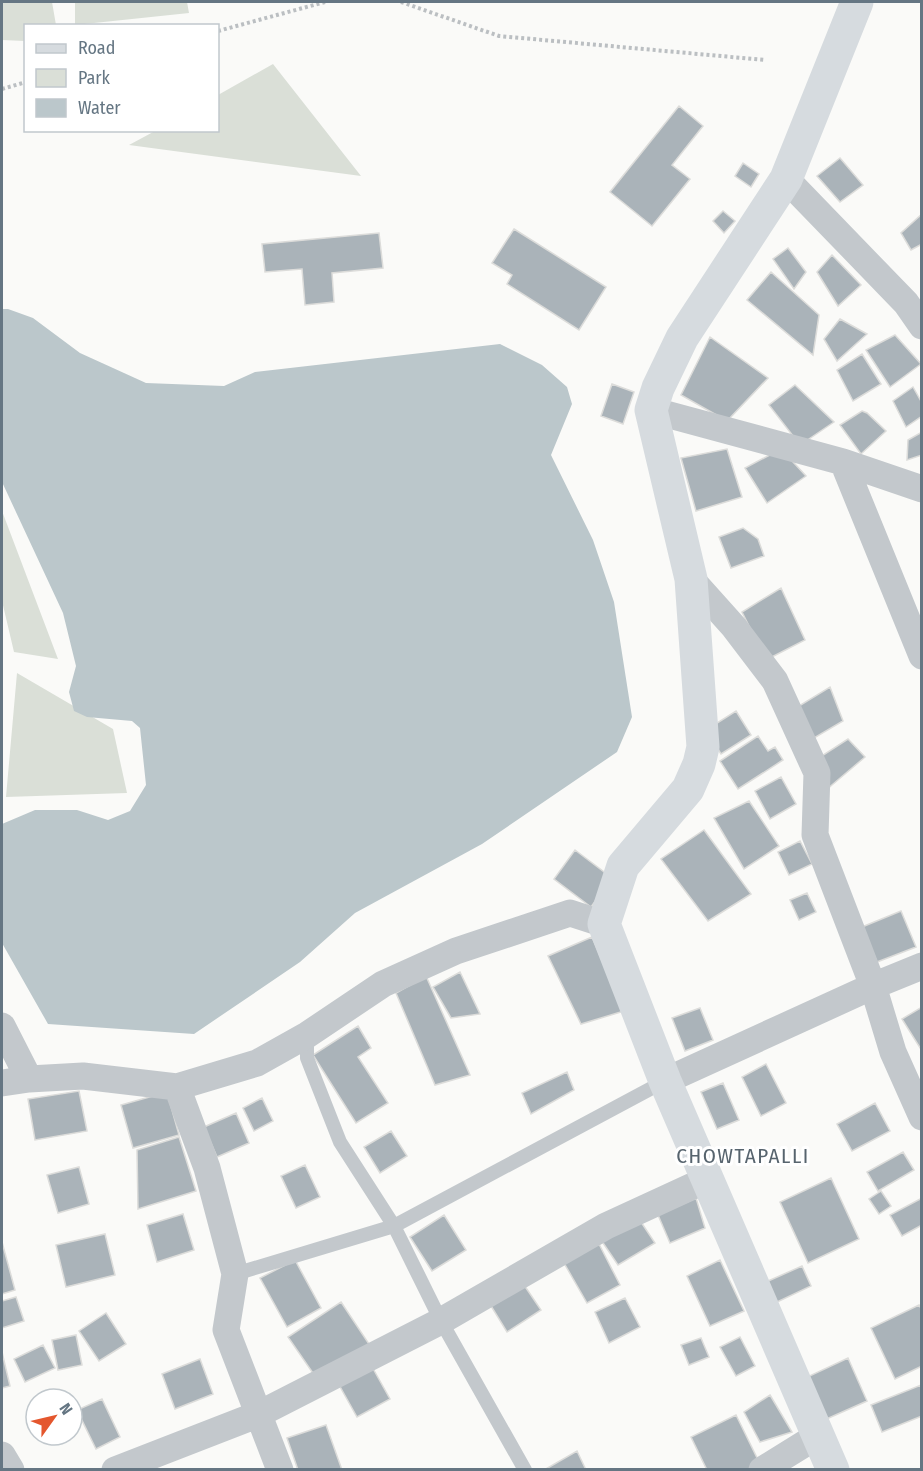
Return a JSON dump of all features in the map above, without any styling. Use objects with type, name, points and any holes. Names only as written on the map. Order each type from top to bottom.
[{"type":"main road","points":[[833,1470],[665,1081],[604,924],[623,866],[688,789],[699,764],[703,747],[691,579],[651,410],[658,388],[682,338],[786,179],[857,2]]},
{"type":"street","points":[[786,179],[906,303],[921,326]]},
{"type":"street","points":[[651,410],[843,462],[921,489]]},
{"type":"street","points":[[843,462],[921,656]]},
{"type":"street","points":[[691,579],[734,627],[775,681],[817,773],[815,835],[873,986],[893,1052],[921,1117]]},
{"type":"street","points":[[2,1083],[82,1076],[177,1087],[257,1063],[307,1035],[383,984],[456,951],[570,913],[604,924]]},
{"type":"street","points":[[665,1081],[921,966]]},
{"type":"street","points":[[2,1026],[28,1079]]},
{"type":"street","points":[[177,1087],[207,1168],[235,1274],[226,1330],[280,1470]]},
{"type":"street","points":[[115,1470],[259,1414],[441,1322],[606,1226],[708,1179]]},
{"type":"street","points":[[762,1470],[817,1436]]},
{"type":"street","points":[[2,1455],[11,1470]]},
{"type":"lane","points":[[307,1035],[307,1059],[340,1142],[394,1226],[441,1322],[525,1470]]},
{"type":"lane","points":[[235,1274],[394,1226],[665,1081]]},
{"type":"path","points":[[219,31],[325,2]]},
{"type":"path","points":[[400,2],[500,36],[765,60]]},
{"type":"path","points":[[2,89],[24,83]]},
{"type":"green space","points":[[2,2],[52,2],[56,24],[24,24],[24,41],[2,40]]},
{"type":"green space","points":[[75,2],[187,2],[189,13],[84,24],[75,24]]},
{"type":"green space","points":[[273,64],[361,176],[129,145],[153,132],[219,132],[219,94]]},
{"type":"green space","points":[[2,511],[58,659],[14,652],[2,601]]},
{"type":"green space","points":[[17,673],[113,729],[127,793],[6,797]]},
{"type":"water","points":[[2,309],[33,318],[80,353],[146,383],[224,386],[255,372],[500,344],[542,365],[567,387],[572,404],[551,455],[593,540],[614,602],[632,717],[617,752],[482,844],[355,913],[300,962],[194,1034],[48,1024],[2,943],[2,824],[35,810],[77,810],[108,820],[130,811],[146,785],[140,728],[132,721],[87,717],[74,711],[69,692],[76,666],[63,613],[2,482]]},
{"type":"building","points":[[679,106],[703,126],[672,165],[690,179],[652,226],[610,192]]},
{"type":"building","points":[[840,158],[863,185],[840,202],[817,176]]},
{"type":"building","points":[[743,163],[759,174],[751,187],[735,176]]},
{"type":"building","points":[[723,211],[735,221],[724,233],[713,221]]},
{"type":"building","points":[[922,214],[922,244],[911,250],[901,233]]},
{"type":"building","points":[[514,229],[606,287],[579,330],[507,284],[512,275],[492,263]]},
{"type":"building","points":[[379,233],[383,268],[332,273],[334,302],[305,305],[302,269],[265,272],[262,244]]},
{"type":"building","points":[[788,248],[806,272],[794,289],[773,259]]},
{"type":"building","points":[[832,255],[861,285],[838,306],[817,272]]},
{"type":"building","points":[[771,272],[819,315],[813,355],[747,300]]},
{"type":"building","points":[[840,319],[867,334],[837,361],[824,339]]},
{"type":"building","points":[[895,335],[921,364],[890,387],[866,350]]},
{"type":"building","points":[[710,337],[768,378],[727,421],[681,395]]},
{"type":"building","points":[[862,354],[881,384],[853,401],[837,370]]},
{"type":"building","points":[[612,384],[634,392],[623,424],[601,416]]},
{"type":"building","points":[[795,385],[834,422],[800,445],[769,405]]},
{"type":"building","points":[[913,387],[922,403],[922,416],[906,427],[893,401]]},
{"type":"building","points":[[862,411],[886,431],[861,454],[840,425]]},
{"type":"building","points":[[922,432],[922,455],[907,460],[908,440]]},
{"type":"building","points":[[727,449],[742,497],[696,511],[681,458]]},
{"type":"building","points":[[781,449],[806,476],[767,503],[745,468]]},
{"type":"building","points":[[743,528],[758,539],[764,556],[731,568],[719,537]]},
{"type":"building","points":[[781,588],[805,640],[766,660],[742,612]]},
{"type":"building","points":[[830,687],[843,721],[809,741],[794,709]]},
{"type":"building","points":[[736,711],[751,735],[721,754],[706,730]]},
{"type":"building","points":[[758,736],[768,751],[775,747],[783,760],[738,789],[720,761]]},
{"type":"building","points":[[848,739],[865,757],[826,790],[817,759]]},
{"type":"building","points":[[781,777],[796,804],[770,819],[755,791]]},
{"type":"building","points":[[749,801],[779,846],[744,869],[714,818]]},
{"type":"building","points":[[704,830],[751,894],[708,921],[661,859]]},
{"type":"building","points":[[800,841],[812,864],[789,875],[778,852]]},
{"type":"building","points":[[575,850],[612,878],[591,907],[554,879]]},
{"type":"building","points":[[807,893],[816,912],[799,920],[790,900]]},
{"type":"building","points":[[901,911],[916,947],[877,962],[862,927]]},
{"type":"building","points":[[592,937],[624,1011],[581,1024],[548,956]]},
{"type":"building","points":[[460,972],[480,1014],[451,1018],[433,987]]},
{"type":"building","points":[[426,976],[470,1075],[435,1085],[396,993]]},
{"type":"building","points":[[922,1007],[922,1051],[902,1019]]},
{"type":"building","points":[[700,1008],[713,1040],[685,1051],[672,1018]]},
{"type":"building","points":[[358,1026],[371,1048],[358,1057],[388,1103],[356,1123],[313,1055]]},
{"type":"building","points":[[766,1064],[786,1103],[761,1116],[742,1077]]},
{"type":"building","points":[[567,1072],[574,1090],[531,1114],[522,1093]]},
{"type":"building","points":[[723,1083],[739,1120],[717,1129],[701,1092]]},
{"type":"building","points":[[79,1091],[87,1131],[35,1140],[28,1099]]},
{"type":"building","points":[[167,1092],[179,1135],[133,1148],[121,1105]]},
{"type":"building","points":[[262,1098],[273,1121],[254,1131],[243,1108]]},
{"type":"building","points":[[875,1103],[890,1131],[852,1151],[837,1124]]},
{"type":"building","points":[[236,1113],[249,1143],[217,1157],[204,1127]]},
{"type":"building","points":[[391,1131],[407,1156],[380,1173],[364,1147]]},
{"type":"building","points":[[179,1137],[196,1191],[138,1209],[137,1150]]},
{"type":"building","points":[[903,1152],[914,1170],[878,1191],[867,1172]]},
{"type":"building","points":[[305,1165],[320,1197],[296,1208],[281,1176]]},
{"type":"building","points":[[79,1167],[89,1204],[58,1213],[47,1175]]},
{"type":"building","points":[[831,1178],[859,1239],[808,1263],[780,1202]]},
{"type":"building","points":[[881,1191],[891,1206],[879,1214],[869,1199]]},
{"type":"building","points":[[696,1198],[705,1228],[670,1243],[658,1215]]},
{"type":"building","points":[[922,1198],[922,1225],[902,1236],[890,1215]]},
{"type":"building","points":[[183,1214],[194,1250],[157,1262],[147,1225]]},
{"type":"building","points":[[444,1215],[466,1250],[432,1271],[410,1237]]},
{"type":"building","points":[[639,1219],[655,1243],[618,1265],[599,1237]]},
{"type":"building","points":[[105,1234],[115,1275],[66,1287],[56,1245]]},
{"type":"building","points":[[2,1242],[15,1290],[2,1294]]},
{"type":"building","points":[[599,1244],[620,1285],[587,1303],[564,1263]]},
{"type":"building","points":[[295,1260],[321,1308],[287,1327],[260,1278]]},
{"type":"building","points":[[720,1260],[744,1311],[710,1326],[687,1276]]},
{"type":"building","points":[[802,1266],[811,1286],[775,1303],[766,1282]]},
{"type":"building","points":[[522,1282],[541,1310],[507,1332],[488,1301]]},
{"type":"building","points":[[16,1297],[24,1321],[2,1328],[2,1301]]},
{"type":"building","points":[[625,1298],[640,1327],[609,1343],[595,1312]]},
{"type":"building","points":[[341,1302],[369,1344],[317,1379],[288,1337]]},
{"type":"building","points":[[919,1305],[922,1310],[922,1366],[895,1379],[871,1328]]},
{"type":"building","points":[[106,1313],[126,1344],[99,1361],[79,1331]]},
{"type":"building","points":[[76,1335],[82,1365],[58,1370],[52,1340]]},
{"type":"building","points":[[740,1337],[755,1366],[736,1376],[720,1347]]},
{"type":"building","points":[[701,1338],[709,1357],[689,1365],[681,1345]]},
{"type":"building","points":[[43,1345],[55,1368],[25,1382],[14,1359]]},
{"type":"building","points":[[2,1352],[10,1386],[2,1388]]},
{"type":"building","points":[[848,1358],[867,1401],[822,1421],[803,1379]]},
{"type":"building","points":[[200,1359],[213,1394],[175,1409],[162,1374]]},
{"type":"building","points":[[371,1365],[390,1399],[357,1417],[338,1383]]},
{"type":"building","points":[[921,1385],[922,1416],[882,1432],[871,1405]]},
{"type":"building","points":[[770,1395],[792,1432],[760,1442],[744,1412]]},
{"type":"building","points":[[102,1399],[120,1437],[96,1449],[84,1424],[84,1407]]},
{"type":"building","points":[[736,1415],[761,1466],[753,1470],[707,1470],[691,1437]]},
{"type":"building","points":[[326,1425],[342,1470],[298,1470],[287,1438]]},
{"type":"building","points":[[577,1451],[586,1470],[544,1470]]},
{"type":"district","name":"CHOWTAPALLI","points":[[743,1156]]}]
